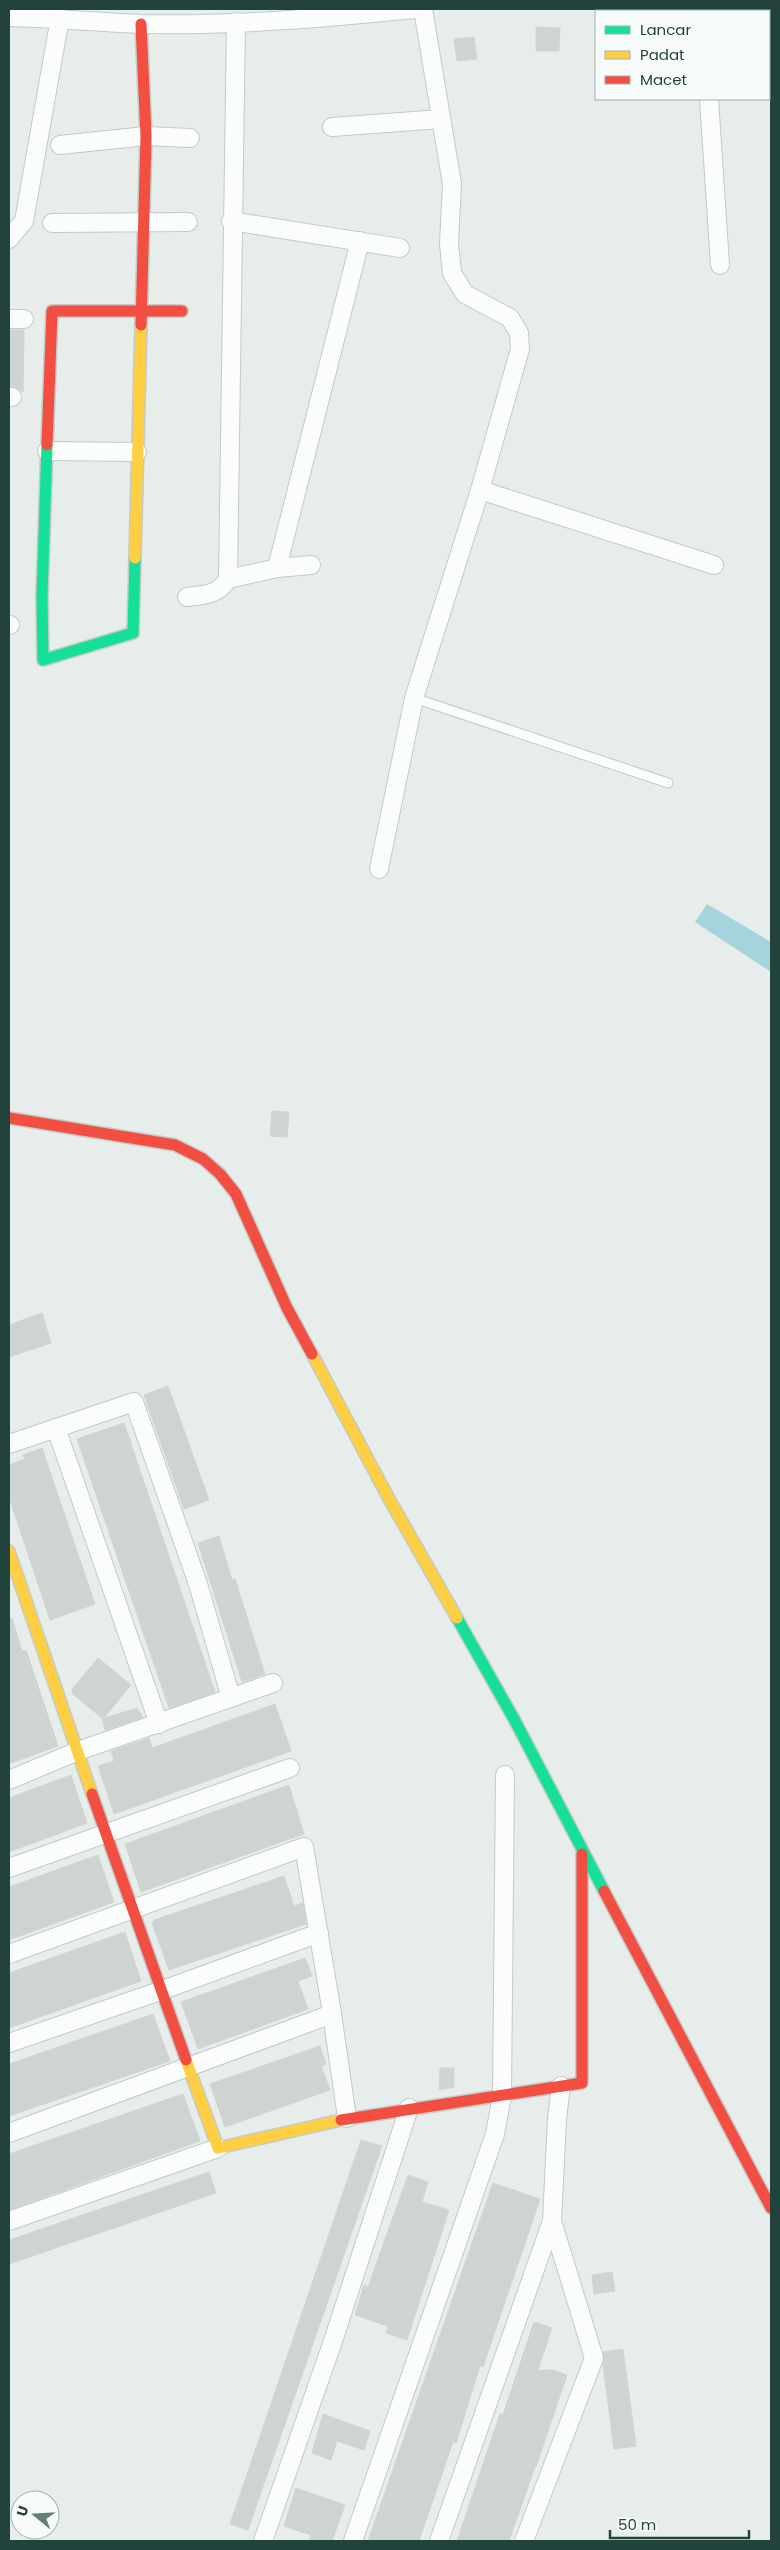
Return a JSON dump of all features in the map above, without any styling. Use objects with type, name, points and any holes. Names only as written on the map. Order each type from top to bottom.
[{"type":"street","points":[[9,17],[60,18],[141,24],[236,22],[414,9]]},
{"type":"street","points":[[379,869],[414,698],[480,490],[520,349],[519,333],[510,318],[465,294],[452,273],[449,244],[452,184],[423,9]]},
{"type":"street","points":[[9,239],[24,221],[60,18]]},
{"type":"street","points":[[228,579],[236,22]]},
{"type":"street","points":[[141,24],[146,136],[142,223],[140,312],[133,633],[69,654],[43,660],[42,596],[52,311],[140,312],[182,311]]},
{"type":"street","points":[[708,100],[720,265]]},
{"type":"street","points":[[332,127],[441,119]]},
{"type":"street","points":[[60,145],[146,136],[190,138]]},
{"type":"street","points":[[232,221],[400,248]]},
{"type":"street","points":[[52,223],[188,222]]},
{"type":"street","points":[[277,568],[360,241]]},
{"type":"street","points":[[46,451],[137,452]]},
{"type":"street","points":[[480,490],[714,565]]},
{"type":"street","points":[[187,597],[212,594],[219,590],[228,579],[277,568],[311,565]]},
{"type":"street","points":[[9,1118],[175,1145],[203,1159],[220,1174],[236,1194],[287,1308],[383,1489],[514,1718],[771,2208]]},
{"type":"street","points":[[9,1444],[134,1402],[198,1584],[231,1698]]},
{"type":"street","points":[[56,1428],[159,1724]]},
{"type":"street","points":[[9,1551],[160,1992],[218,2148]]},
{"type":"street","points":[[9,1780],[78,1752],[273,1683]]},
{"type":"street","points":[[9,1868],[290,1768]]},
{"type":"street","points":[[353,2541],[495,2134],[502,2096],[505,1775]]},
{"type":"street","points":[[9,1954],[132,1911],[304,1847],[347,2118]]},
{"type":"street","points":[[9,2221],[218,2148],[347,2118],[582,2083],[582,1849]]},
{"type":"street","points":[[9,2043],[160,1992],[319,1933]]},
{"type":"street","points":[[9,2133],[332,2014]]},
{"type":"street","points":[[439,2541],[552,2221],[557,2119],[561,2086]]},
{"type":"street","points":[[263,2541],[333,2341],[410,2108]]},
{"type":"street","points":[[524,2541],[594,2358],[552,2221]]},
{"type":"lane","points":[[414,698],[668,783]]},
{"type":"water","points":[[707,904],[771,942],[771,972],[695,922]]},
{"type":"building","points":[[536,27],[560,28],[559,51],[536,51]]},
{"type":"building","points":[[474,37],[477,59],[457,61],[454,39]]},
{"type":"building","points":[[9,330],[24,330],[23,392],[9,386]]},
{"type":"building","points":[[272,1111],[289,1112],[287,1137],[270,1136]]},
{"type":"building","points":[[42,1313],[51,1343],[9,1357],[9,1325]]},
{"type":"building","points":[[168,1386],[209,1500],[184,1509],[144,1395]]},
{"type":"building","points":[[124,1423],[215,1692],[169,1708],[77,1439]]},
{"type":"building","points":[[42,1448],[95,1604],[50,1620],[9,1497],[9,1465],[25,1459],[23,1455]]},
{"type":"building","points":[[219,1536],[232,1580],[235,1579],[265,1674],[242,1682],[198,1543]]},
{"type":"building","points":[[9,1618],[12,1618],[22,1651],[26,1650],[58,1746],[11,1763],[9,1755]]},
{"type":"building","points":[[98,1658],[131,1685],[104,1718],[137,1708],[143,1717],[105,1730],[102,1718],[73,1694],[72,1689]]},
{"type":"building","points":[[275,1704],[291,1751],[114,1814],[98,1766],[114,1761],[111,1751],[149,1738],[152,1748]]},
{"type":"building","points":[[71,1775],[87,1823],[9,1852],[9,1798]]},
{"type":"building","points":[[289,1785],[304,1834],[141,1892],[125,1844]]},
{"type":"building","points":[[98,1855],[114,1902],[9,1940],[9,1887]]},
{"type":"building","points":[[284,1876],[294,1906],[303,1903],[306,1924],[169,1970],[152,1923],[154,1920]]},
{"type":"building","points":[[125,1932],[141,1981],[9,2028],[9,1973]]},
{"type":"building","points":[[305,1958],[312,1976],[298,1981],[308,2009],[198,2049],[181,2002]]},
{"type":"building","points":[[153,2014],[170,2061],[9,2116],[9,2064]]},
{"type":"building","points":[[320,2046],[326,2064],[321,2066],[330,2090],[225,2127],[210,2084]]},
{"type":"building","points":[[440,2068],[454,2068],[454,2087],[439,2090]]},
{"type":"building","points":[[183,2094],[200,2141],[9,2210],[9,2154]]},
{"type":"building","points":[[361,2140],[382,2146],[248,2530],[230,2524]]},
{"type":"building","points":[[209,2172],[216,2193],[9,2264],[9,2240]]},
{"type":"building","points":[[408,2175],[428,2182],[422,2202],[449,2210],[407,2340],[386,2333],[388,2326],[355,2315],[364,2285],[368,2287]]},
{"type":"building","points":[[493,2183],[540,2199],[483,2367],[480,2366],[456,2443],[453,2442],[419,2541],[368,2541]]},
{"type":"building","points":[[612,2272],[615,2291],[594,2294],[592,2275]]},
{"type":"building","points":[[534,2322],[552,2328],[538,2370],[553,2370],[567,2375],[536,2467],[509,2541],[457,2541],[500,2414],[503,2415]]},
{"type":"building","points":[[623,2349],[636,2446],[614,2449],[603,2352]]},
{"type":"building","points":[[323,2414],[370,2431],[364,2450],[337,2441],[331,2460],[312,2453]]},
{"type":"building","points":[[296,2488],[345,2505],[332,2541],[309,2541],[311,2535],[284,2526]]},
{"type":"traffic: fast","points":[[47,445],[42,596],[43,660],[133,633],[135,558]]},
{"type":"traffic: fast","points":[[457,1618],[514,1719],[604,1891]]},
{"type":"traffic: slow","points":[[135,558],[141,325]]},
{"type":"traffic: slow","points":[[312,1354],[388,1497],[457,1618]]},
{"type":"traffic: slow","points":[[9,1551],[92,1794]]},
{"type":"traffic: slow","points":[[186,2060],[218,2148],[341,2120]]},
{"type":"traffic: jam","points":[[141,24],[146,136],[141,325]]},
{"type":"traffic: jam","points":[[47,445],[52,311],[182,311]]},
{"type":"traffic: jam","points":[[9,1118],[175,1145],[203,1159],[220,1174],[236,1194],[287,1308],[312,1354]]},
{"type":"traffic: jam","points":[[92,1794],[186,2060]]},
{"type":"traffic: jam","points":[[341,2120],[582,2083],[582,1854]]},
{"type":"traffic: jam","points":[[604,1891],[771,2208]]}]
